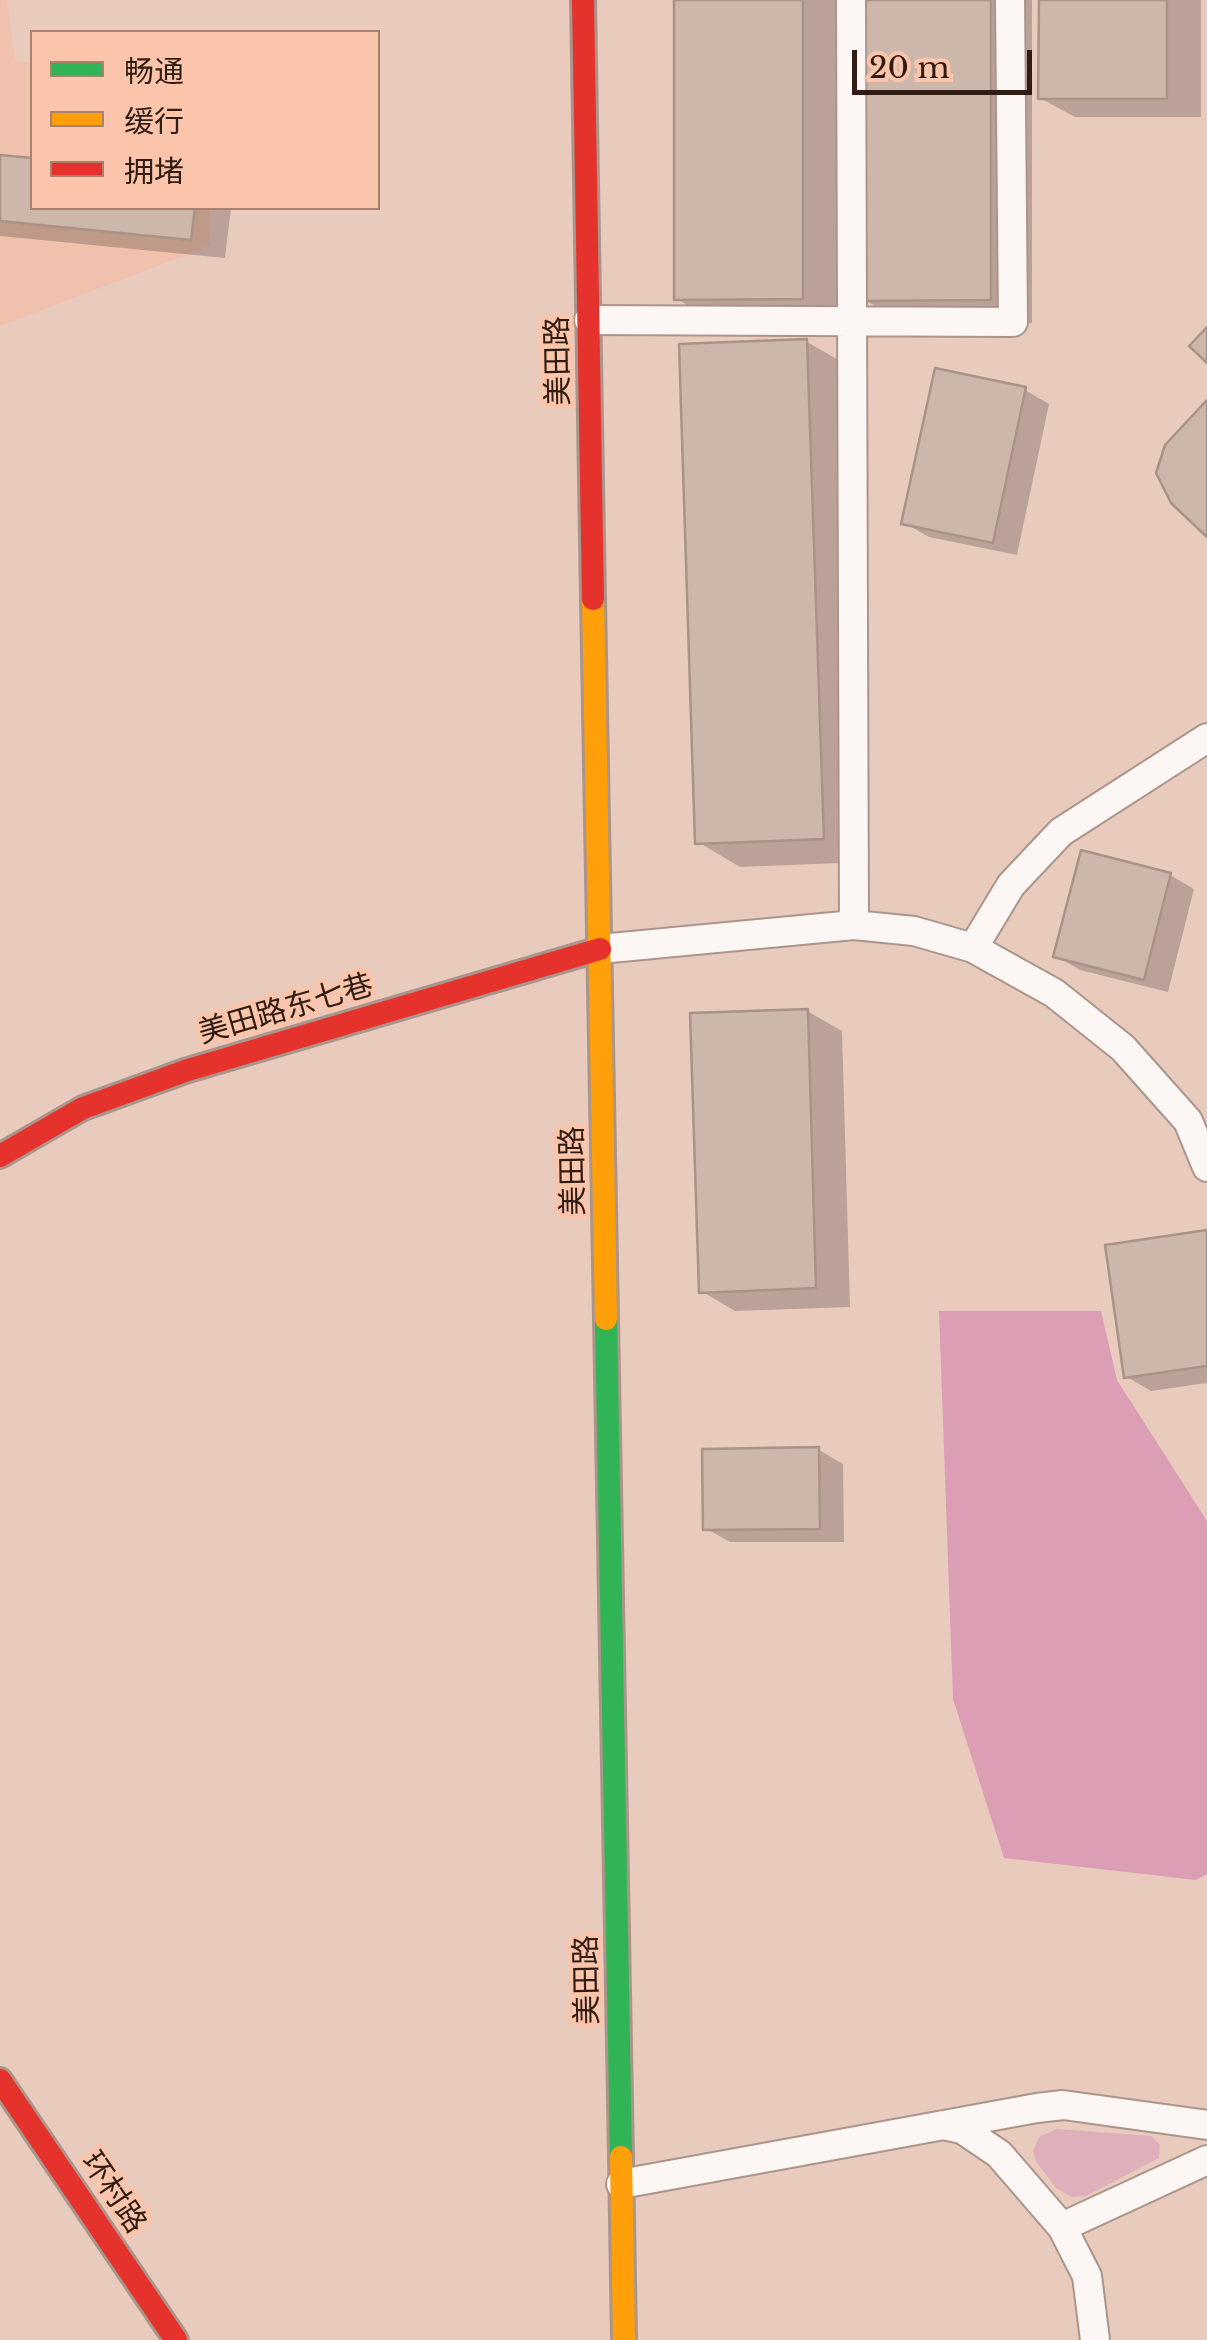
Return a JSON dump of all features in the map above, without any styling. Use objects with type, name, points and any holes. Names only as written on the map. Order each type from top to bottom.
[{"type":"street","name":"美田路","points":[[584,0],[624,2340]]},
{"type":"street","name":"美田路东七巷","points":[[0,1156],[82,1108],[188,1070],[600,949]]},
{"type":"street","name":"环村路","points":[[0,2080],[176,2340]]},
{"type":"lane","points":[[851,0],[854,926]]},
{"type":"lane","points":[[589,320],[1013,322],[1010,0]]},
{"type":"lane","points":[[973,948],[1011,885],[1061,832],[1207,738]]},
{"type":"lane","points":[[600,949],[854,926],[914,931],[973,948],[1054,994],[1123,1048],[1188,1121],[1207,1167]]},
{"type":"lane","points":[[622,2184],[1063,2105],[1207,2125]]},
{"type":"lane","points":[[941,2125],[962,2130],[999,2154],[1062,2227],[1087,2276],[1096,2340]]},
{"type":"lane","points":[[1062,2227],[1207,2160]]},
{"type":"shaded area","points":[[0,0],[7,0],[15,61],[30,63],[30,210],[209,210],[210,246],[0,326]]},
{"type":"shaded area","points":[[939,1311],[1101,1311],[1117,1380],[1207,1521],[1207,1874],[1196,1880],[1004,1858],[953,1699]]},
{"type":"shaded area","points":[[1057,2129],[1152,2136],[1160,2145],[1159,2158],[1086,2196],[1072,2197],[1057,2189],[1036,2162],[1033,2151],[1039,2137]]},
{"type":"building","points":[[674,0],[803,0],[803,299],[674,300]]},
{"type":"building","points":[[862,0],[991,0],[991,300],[862,301]]},
{"type":"building","points":[[1039,0],[1167,0],[1167,99],[1038,99]]},
{"type":"building","points":[[0,155],[30,158],[30,210],[195,210],[191,240],[0,221]]},
{"type":"building","points":[[1207,327],[1207,363],[1189,346]]},
{"type":"building","points":[[807,339],[824,839],[695,844],[679,344]]},
{"type":"building","points":[[935,368],[1026,387],[993,543],[901,524]]},
{"type":"building","points":[[1207,400],[1207,537],[1171,503],[1156,473],[1165,445]]},
{"type":"building","points":[[1081,850],[1171,873],[1144,980],[1053,957]]},
{"type":"building","points":[[808,1009],[816,1288],[699,1293],[690,1013]]},
{"type":"building","points":[[1207,1230],[1207,1366],[1124,1378],[1105,1245]]},
{"type":"building","points":[[819,1447],[820,1529],[703,1530],[702,1449]]},
{"type":"traffic: fast","points":[[606,1319],[621,2157]]},
{"type":"traffic: slow","points":[[593,599],[606,1319]]},
{"type":"traffic: slow","points":[[621,2157],[624,2340]]},
{"type":"traffic: jam","points":[[583,0],[593,599]]},
{"type":"traffic: jam","points":[[0,1156],[83,1108],[188,1070],[600,949]]},
{"type":"traffic: jam","points":[[0,2080],[176,2340]]}]
